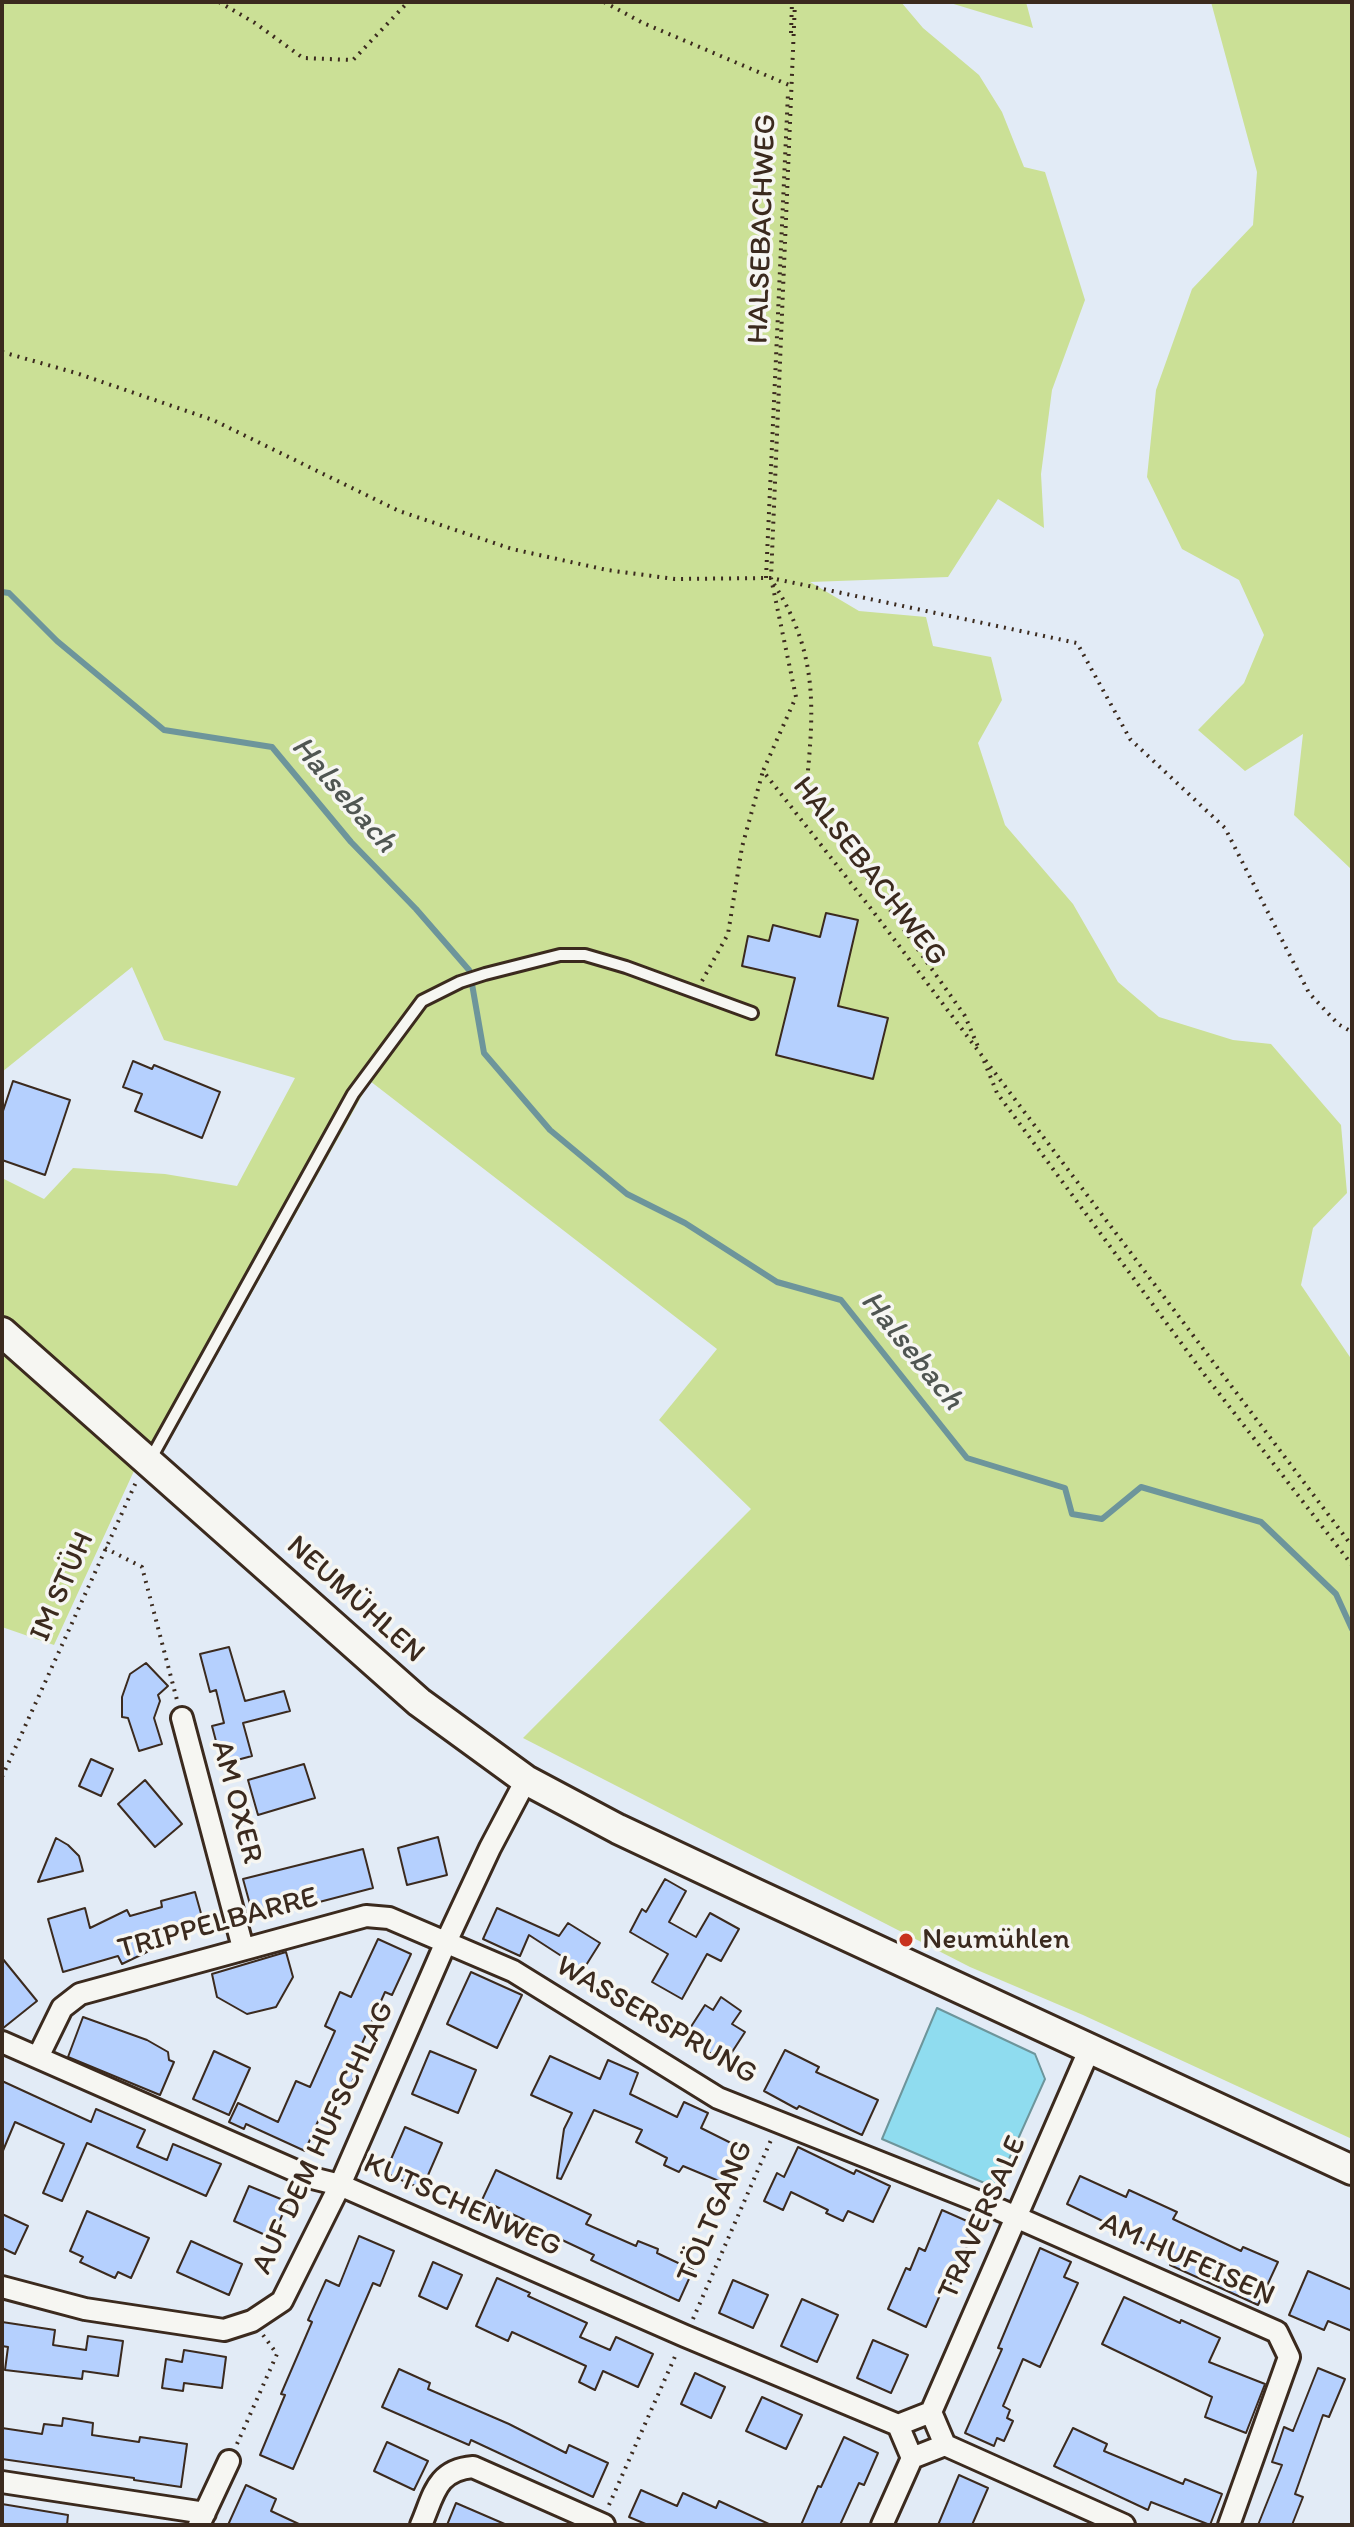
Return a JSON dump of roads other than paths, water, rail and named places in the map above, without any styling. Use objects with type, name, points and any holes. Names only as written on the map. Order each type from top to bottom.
[{"type":"street","name":"NEUMÜHLEN","points":[[2,1332],[419,1702],[526,1780],[618,1829],[1352,2170]]},
{"type":"street","name":"AM OXER","points":[[182,1718],[243,1948]]},
{"type":"street","name":"AUF DEM HUFSCHLAG","points":[[2,2287],[85,2309],[224,2330],[252,2321],[282,2301],[340,2185],[490,1848],[526,1780]]},
{"type":"street","name":"TRIPPELBARRE","points":[[38,2057],[62,2008],[80,1994],[243,1948],[366,1916],[389,1918],[446,1942]]},
{"type":"street","name":"WASSERSPRUNG","points":[[446,1942],[513,1971],[718,2098],[1017,2218]]},
{"type":"street","name":"KUTSCHENWEG","points":[[2,2042],[312,2178],[340,2185],[685,2336],[898,2425]]},
{"type":"street","name":"TRAVERSALE","points":[[931,2412],[1090,2048]]},
{"type":"street","name":"AM HUFEISEN","points":[[1017,2218],[1277,2332],[1289,2357],[1229,2525]]},
{"type":"street","points":[[912,2458],[898,2425],[931,2412],[945,2445],[1124,2525]]},
{"type":"street","points":[[882,2525],[912,2458],[945,2445]]},
{"type":"street","points":[[2,2482],[202,2519],[229,2461]]},
{"type":"street","points":[[421,2525],[441,2479],[457,2468],[473,2467],[602,2524]]},
{"type":"lane","points":[[149,1461],[353,1094],[422,1001],[460,982],[485,974],[560,955],[585,955],[752,1013]]},
{"type":"water","points":[[937,2008],[1035,2054],[1045,2079],[996,2188],[882,2139]]},
{"type":"waterway","name":"Halsebach","points":[[2,592],[9,593],[57,641],[164,730],[272,747],[351,842],[469,970]]},
{"type":"waterway","name":"Halsebach","points":[[472,984],[484,1053],[550,1130],[627,1194],[685,1223],[777,1282],[841,1300],[967,1458],[1065,1488],[1072,1514],[1102,1519],[1141,1487],[1261,1522],[1336,1594],[1352,1629]]},
{"type":"place","name":"Neumühlen","points":[[906,1940]]}]
